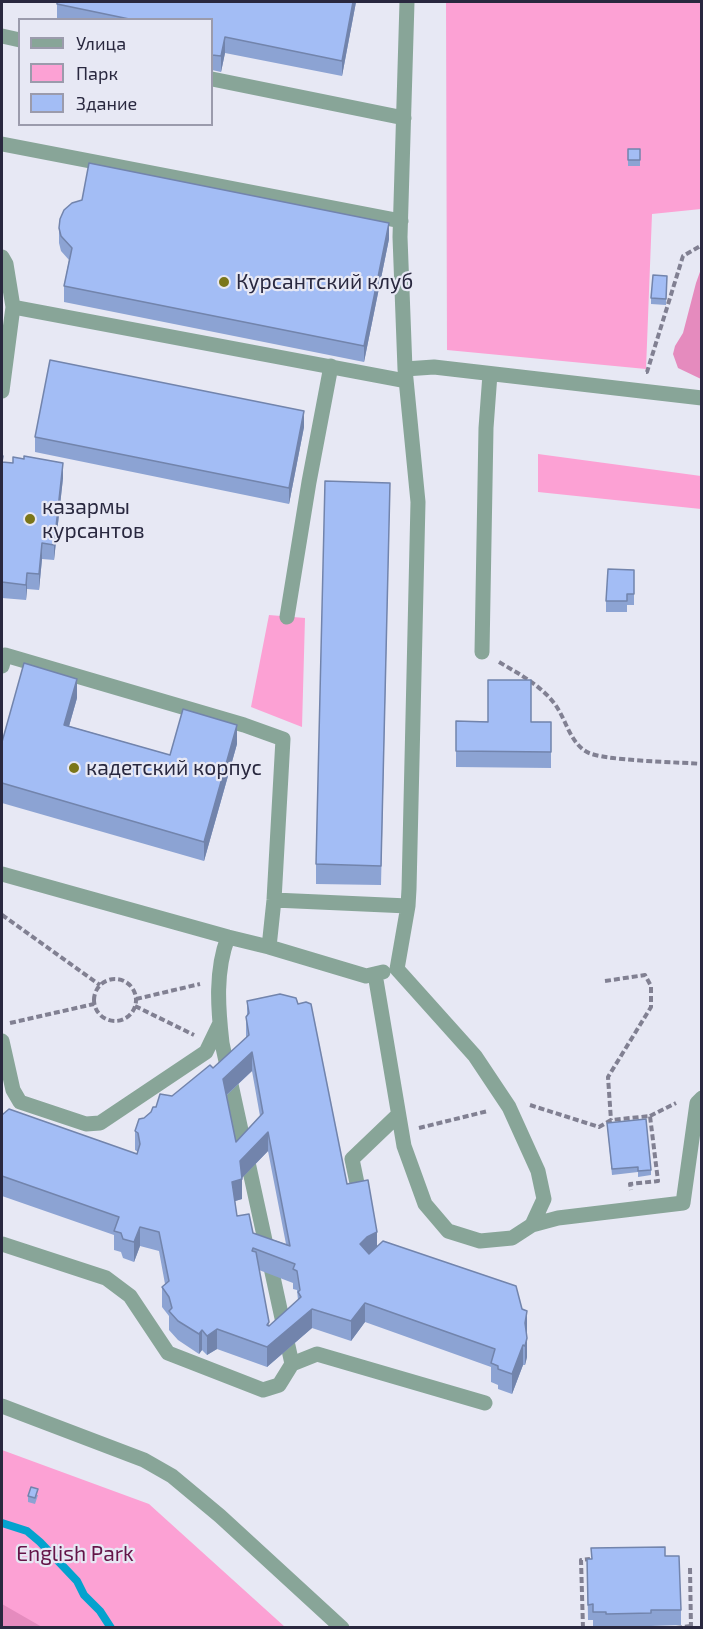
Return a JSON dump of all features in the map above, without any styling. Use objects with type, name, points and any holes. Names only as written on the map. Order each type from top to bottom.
[{"type":"street","points":[[397,969],[408,906],[418,502],[405,375],[401,221],[407,2]]},
{"type":"street","points":[[2,36],[18,40]]},
{"type":"street","points":[[213,79],[404,118]]},
{"type":"street","points":[[2,144],[401,221]]},
{"type":"street","points":[[2,257],[6,264],[13,307],[2,391]]},
{"type":"street","points":[[13,307],[331,366],[405,375],[434,367],[702,398]]},
{"type":"street","points":[[287,617],[331,366]]},
{"type":"street","points":[[482,652],[486,428],[490,374]]},
{"type":"street","points":[[2,666],[5,655],[244,725],[283,739],[274,900],[269,947]]},
{"type":"street","points":[[2,874],[366,976],[397,969]]},
{"type":"street","points":[[274,900],[408,906]]},
{"type":"street","points":[[228,938],[222,954],[218,1011],[222,1043],[292,1364]]},
{"type":"street","points":[[397,969],[475,1056],[509,1107],[538,1171],[542,1190],[543,1199],[532,1225]]},
{"type":"street","points":[[375,974],[404,1146],[425,1204],[448,1231],[480,1241],[512,1238],[532,1225],[558,1218],[683,1203],[697,1103],[702,1098]]},
{"type":"street","points":[[2,1041],[13,1090],[20,1102],[86,1124],[100,1123],[206,1052],[220,1023]]},
{"type":"street","points":[[358,1188],[352,1159],[398,1115]]},
{"type":"street","points":[[2,1244],[106,1278],[130,1296],[168,1353],[263,1390],[279,1385],[292,1364],[317,1354],[485,1403]]},
{"type":"street","points":[[2,1406],[144,1460],[172,1476],[220,1516],[342,1628]]},
{"type":"path","points":[[627,388],[631,372],[647,372],[683,256],[702,245]]},
{"type":"path","points":[[482,652],[539,686],[555,705],[576,743],[588,753],[604,757],[702,764]]},
{"type":"path","points":[[2,915],[100,984]]},
{"type":"path","points":[[605,981],[645,975],[651,986],[651,1007],[608,1077],[611,1120]]},
{"type":"path","points":[[112,979],[126,981],[131,986],[136,999],[135,1006],[127,1017],[114,1021],[101,1016],[93,997],[100,984],[112,979]]},
{"type":"path","points":[[136,999],[220,979]]},
{"type":"path","points":[[2,1025],[94,1004]]},
{"type":"path","points":[[135,1006],[211,1043]]},
{"type":"path","points":[[401,1132],[519,1103],[599,1127],[611,1120],[650,1116],[658,1181],[630,1184],[634,1208]]},
{"type":"path","points":[[583,1628],[581,1560],[594,1559]]},
{"type":"path","points":[[676,1628],[691,1627],[690,1568]]},
{"type":"green space","points":[[446,2],[701,2],[701,209],[652,214],[646,369],[447,350]]},
{"type":"green space","points":[[538,454],[701,476],[701,509],[538,492]]},
{"type":"green space","points":[[269,615],[305,618],[302,727],[251,707]]},
{"type":"green space","name":"English Park","points":[[2,1450],[149,1504],[285,1627],[2,1627]]},
{"type":"shaded area","points":[[701,269],[701,379],[678,368],[673,354],[683,333]]},
{"type":"shaded area","points":[[2,1604],[42,1627],[2,1627]]},
{"type":"building","points":[[57,2],[353,2],[342,61],[225,37],[221,56],[213,55],[213,18],[124,18],[57,4]]},
{"type":"building","points":[[628,149],[640,149],[640,160],[628,160]]},
{"type":"building","name":"Курсантский клуб","points":[[89,163],[389,223],[364,346],[64,286],[72,248],[61,236],[60,219],[64,210],[72,203],[82,200]]},
{"type":"building","points":[[653,275],[667,276],[666,299],[651,298]]},
{"type":"building","points":[[50,360],[304,411],[289,488],[35,437]]},
{"type":"building","name":"казармы курсантов","points":[[24,456],[63,463],[54,545],[42,543],[39,574],[27,573],[26,585],[2,582],[2,462],[13,463],[13,457],[24,459]]},
{"type":"building","points":[[325,481],[390,483],[381,866],[316,864]]},
{"type":"building","points":[[608,569],[634,570],[634,594],[627,594],[627,601],[606,601]]},
{"type":"building","name":"кадетский корпус","points":[[24,663],[77,679],[64,725],[170,755],[183,709],[237,725],[204,842],[2,783],[2,742]]},
{"type":"building","points":[[488,680],[531,680],[531,722],[551,722],[551,752],[456,751],[456,721],[488,722]]},
{"type":"building","points":[[280,994],[296,998],[298,1004],[306,1002],[311,1004],[347,1184],[368,1180],[377,1232],[360,1244],[369,1254],[383,1241],[516,1286],[522,1309],[527,1311],[525,1323],[527,1338],[512,1374],[498,1369],[498,1366],[491,1363],[495,1349],[365,1303],[351,1321],[312,1309],[267,1347],[217,1329],[207,1336],[202,1330],[199,1334],[178,1321],[169,1311],[172,1308],[169,1297],[162,1287],[169,1281],[159,1232],[140,1227],[134,1242],[123,1239],[121,1233],[114,1231],[119,1217],[2,1176],[2,1115],[9,1109],[137,1154],[140,1144],[138,1133],[135,1131],[139,1119],[144,1118],[153,1107],[156,1107],[160,1094],[172,1096],[210,1065],[213,1068],[249,1035],[246,1017],[249,1013],[247,1001]],"holes":[[[252,1052],[263,1113],[236,1142],[223,1079]],[[268,1132],[290,1246],[253,1233],[249,1214],[237,1216],[232,1182],[242,1179],[240,1161]],[[253,1248],[295,1264],[293,1269],[297,1271],[300,1290],[298,1292],[301,1297],[269,1326],[256,1252],[252,1251]]]},
{"type":"building","points":[[646,1119],[651,1170],[638,1171],[638,1167],[612,1169],[607,1123]]},
{"type":"building","points":[[31,1487],[38,1489],[35,1498],[28,1496]]},
{"type":"building","points":[[665,1547],[665,1556],[679,1556],[681,1610],[651,1610],[651,1613],[593,1612],[593,1604],[588,1605],[587,1559],[592,1559],[591,1548]]},
{"type":"waterway","points":[[2,1523],[27,1531],[40,1542],[77,1581],[84,1595],[100,1611],[111,1628]]},
{"type":"place","name":"Курсантский клуб","points":[[224,282]]},
{"type":"place","name":"казармы курсантов","points":[[30,519]]},
{"type":"place","name":"кадетский корпус","points":[[74,768]]}]
